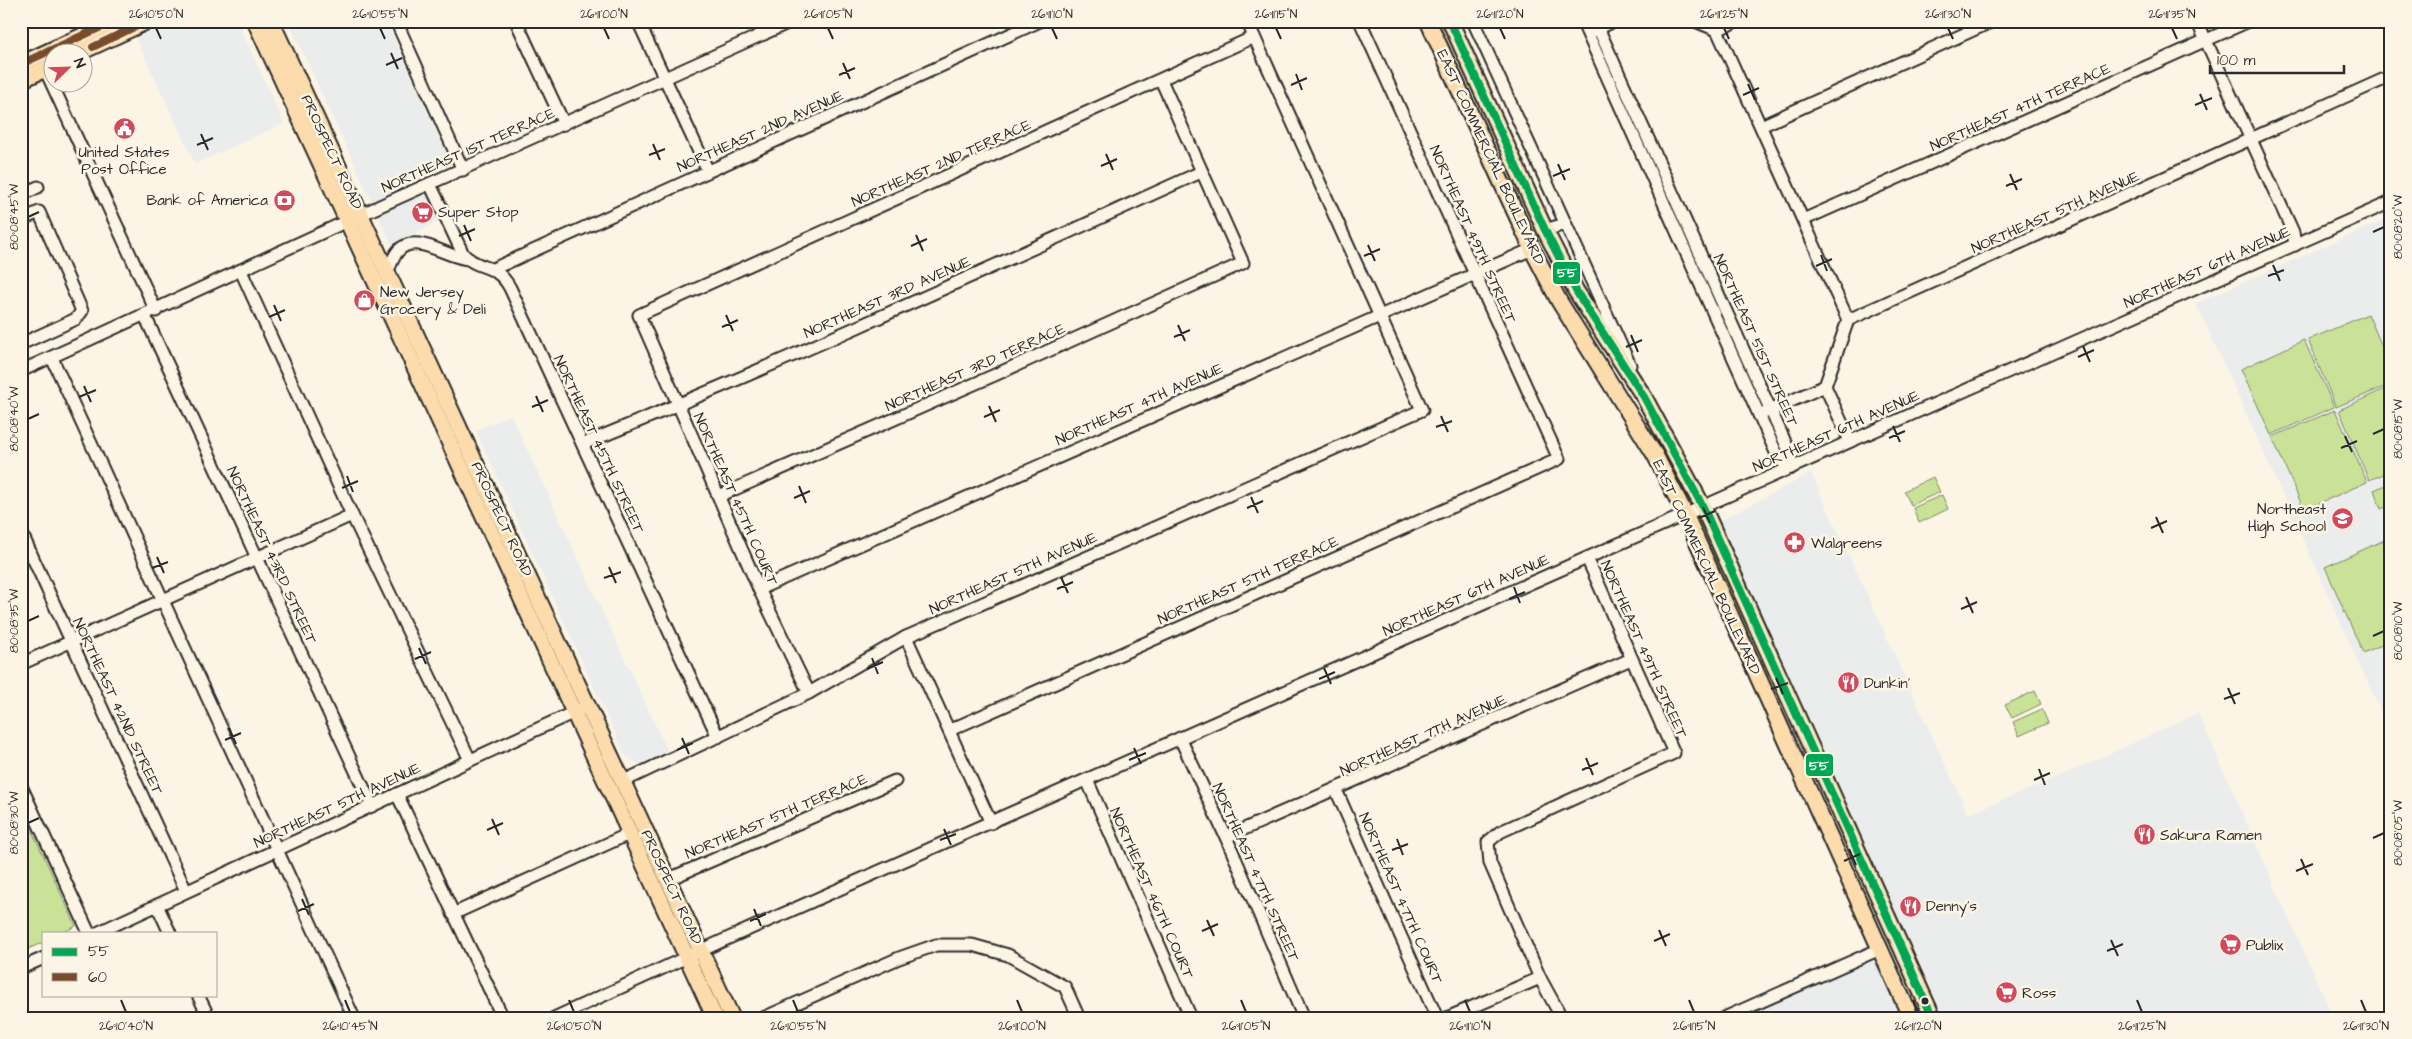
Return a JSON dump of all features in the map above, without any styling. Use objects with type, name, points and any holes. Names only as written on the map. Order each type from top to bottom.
[{"type":"main road","points":[[92,47],[148,21]]},
{"type":"main road","name":"PROSPECT ROAD","points":[[255,21],[354,218],[582,709],[631,833],[732,1018]]},
{"type":"main road","name":"PROSPECT ROAD","points":[[271,21],[354,218],[387,272],[468,463]]},
{"type":"main road","name":"EAST COMMERCIAL BOULEVARD","points":[[1428,21],[1532,248],[1559,301],[1655,454],[1685,514],[1911,1018]]},
{"type":"main road","name":"EAST COMMERCIAL BOULEVARD","points":[[1450,21],[1545,230],[1576,291],[1644,397],[1703,507],[1933,1018]]},
{"type":"main road","points":[[21,64],[108,23]]},
{"type":"main road","points":[[1435,35],[1443,38],[1452,46],[1480,109],[1494,117]]},
{"type":"main road","points":[[21,80],[42,70]]},
{"type":"main road","points":[[1490,158],[1496,160],[1503,168],[1530,226],[1537,230],[1545,230]]},
{"type":"main road","points":[[1532,248],[1548,258],[1579,313],[1587,318],[1593,317]]},
{"type":"main road","points":[[1754,667],[1767,681],[1799,748],[1806,755],[1817,759]]},
{"type":"main road","name":"PROSPECT ROAD","points":[[582,709],[624,781],[669,879],[715,1018]]},
{"type":"main road","points":[[1799,768],[1806,770],[1815,780],[1843,841],[1860,854]]},
{"type":"main road","points":[[1848,877],[1851,877],[1859,885],[1881,931],[1894,943],[1900,945]]},
{"type":"main road","points":[[1880,949],[1887,951],[1895,960],[1908,984],[1921,991]]},
{"type":"street","points":[[396,21],[463,170]]},
{"type":"street","points":[[516,21],[564,124]]},
{"type":"street","points":[[638,21],[708,171]]},
{"type":"street","points":[[758,21],[764,34]]},
{"type":"street","name":"NORTHEAST 1ST TERRACE","points":[[21,372],[241,272],[354,218],[792,21]]},
{"type":"street","name":"NORTHEAST 2ND AVENUE","points":[[493,269],[1040,21]]},
{"type":"street","points":[[1247,21],[1378,315]]},
{"type":"street","name":"NORTHEAST 49TH STREET","points":[[1360,21],[1559,459]]},
{"type":"street","points":[[1473,21],[1644,397]]},
{"type":"street","name":"NORTHEAST 51ST STREET","points":[[1582,21],[1779,459],[1791,468]]},
{"type":"street","points":[[1588,33],[1597,25],[1614,21]]},
{"type":"street","points":[[1695,21],[1717,30],[1848,320],[1825,386],[1850,441]]},
{"type":"street","points":[[1717,30],[1736,21]]},
{"type":"street","points":[[1761,126],[1993,21]]},
{"type":"street","points":[[2197,21],[2293,232],[2295,245]]},
{"type":"street","name":"NORTHEAST 4TH TERRACE","points":[[1803,220],[2249,21]]},
{"type":"street","name":"NORTHEAST 51ST STREET","points":[[1597,25],[1790,453],[1791,468]]},
{"type":"street","name":"NORTHEAST 2ND TERRACE","points":[[639,315],[1254,37]]},
{"type":"street","name":"NORTHEAST 5TH AVENUE","points":[[1848,320],[2391,76]]},
{"type":"street","points":[[1161,80],[1201,172]]},
{"type":"street","name":"NORTHEAST 43RD STREET","points":[[59,92],[150,314],[256,558],[372,806]]},
{"type":"street","name":"NORTHEAST 3RD TERRACE","points":[[719,496],[998,374],[1243,263],[1201,172]]},
{"type":"street","name":"NORTHEAST 3RD AVENUE","points":[[583,444],[678,406],[957,283],[1201,172]]},
{"type":"street","points":[[430,184],[461,250],[469,259]]},
{"type":"street","points":[[1657,191],[1670,186]]},
{"type":"street","points":[[21,195],[38,187]]},
{"type":"street","name":"NORTHEAST 6TH AVENUE","points":[[554,1018],[695,953],[2391,202]]},
{"type":"street","points":[[21,220],[39,212],[82,311],[76,319],[21,344]]},
{"type":"street","points":[[1545,230],[1565,224]]},
{"type":"street","points":[[387,272],[398,251],[404,246],[413,244],[426,246],[457,258],[469,259]]},
{"type":"street","name":"NORTHEAST 4TH AVENUE","points":[[759,589],[1532,248]]},
{"type":"street","name":"NORTHEAST 45TH STREET","points":[[469,259],[493,269],[501,275],[510,288],[718,737]]},
{"type":"street","points":[[241,272],[352,515],[470,760]]},
{"type":"street","name":"NORTHEAST 45TH COURT","points":[[639,315],[759,589],[809,693]]},
{"type":"street","name":"NORTHEAST 5TH AVENUE","points":[[624,781],[809,693],[906,637],[1422,410],[1378,315]]},
{"type":"street","points":[[52,358],[354,1018]]},
{"type":"street","points":[[1759,415],[1825,386]]},
{"type":"street","name":"NORTHEAST 5TH TERRACE","points":[[950,730],[1559,459]]},
{"type":"street","points":[[21,664],[352,515]]},
{"type":"street","name":"NORTHEAST 42ND STREET","points":[[21,532],[186,892]]},
{"type":"street","name":"NORTHEAST 49TH STREET","points":[[1540,978],[1490,862],[1488,842],[1500,832],[1674,753],[1587,558]]},
{"type":"street","points":[[906,637],[991,823]]},
{"type":"street","name":"NORTHEAST 7TH AVENUE","points":[[1226,838],[1631,659]]},
{"type":"street","name":"NORTHEAST 5TH AVENUE","points":[[100,932],[582,709]]},
{"type":"street","name":"NORTHEAST 47TH STREET","points":[[1180,738],[1226,838],[1304,1018]]},
{"type":"street","name":"NORTHEAST 46TH COURT","points":[[1087,780],[1190,1018]]},
{"type":"street","name":"NORTHEAST 5TH TERRACE","points":[[669,879],[895,781]]},
{"type":"street","points":[[21,786],[89,932]]},
{"type":"street","name":"NORTHEAST 47TH COURT","points":[[1336,790],[1437,1018]]},
{"type":"street","points":[[397,794],[503,1018]]},
{"type":"street","points":[[453,914],[631,833]]},
{"type":"street","points":[[157,905],[170,932]]},
{"type":"street","points":[[763,1018],[899,958],[936,945],[972,945],[1008,955],[1065,987],[1079,1018]]},
{"type":"street","points":[[1724,1018],[1880,949]]},
{"type":"street","points":[[21,968],[42,959]]},
{"type":"street","points":[[1447,1018],[1540,978],[1558,1011]]},
{"type":"street","points":[[198,996],[209,1018]]},
{"type":"shaded area","points":[[172,21],[237,21],[284,123],[195,164],[136,38]]},
{"type":"shaded area","points":[[288,21],[386,21],[451,164],[421,180],[439,221],[392,245]]},
{"type":"shaded area","name":"Northeast High School","points":[[2391,217],[2391,734],[2196,303]]},
{"type":"shaded area","points":[[511,415],[668,752],[640,765],[625,755],[476,431]]},
{"type":"shaded area","points":[[1811,473],[1968,814],[2064,775],[2198,713],[2333,1018],[1944,1018],[1720,521]]},
{"type":"shaded area","points":[[1875,956],[1902,1018],[1740,1018]]},
{"type":"green space","points":[[2368,314],[2391,367],[2391,384],[2336,407],[2308,340]]},
{"type":"green space","points":[[2304,340],[2334,407],[2271,435],[2241,369]]},
{"type":"green space","points":[[2391,386],[2391,471],[2369,480],[2339,410]]},
{"type":"green space","points":[[2335,410],[2367,482],[2304,510],[2272,437]]},
{"type":"green space","points":[[1933,477],[1940,492],[1911,505],[1904,491]]},
{"type":"green space","points":[[2391,483],[2391,505],[2381,509],[2374,490]]},
{"type":"green space","points":[[1942,495],[1948,509],[1919,523],[1913,508]]},
{"type":"green space","points":[[2391,537],[2391,641],[2363,653],[2325,567]]},
{"type":"green space","points":[[2035,691],[2041,704],[2012,718],[2005,705]]},
{"type":"green space","points":[[2042,709],[2048,723],[2019,736],[2013,722]]},
{"type":"green space","points":[[21,807],[76,926],[64,932],[42,932],[42,943],[21,952]]},
{"type":"transit line","name":"60","points":[[21,64],[114,21]]},
{"type":"transit line","name":"60","points":[[93,47],[147,21]]},
{"type":"transit line","name":"55","points":[[1450,21],[1545,230],[1576,291],[1644,397],[1703,507],[1933,1018]]},
{"type":"place","name":"United States Post Office","points":[[124,129]]},
{"type":"place","name":"Bank of America","points":[[284,200]]},
{"type":"place","name":"Super Stop","points":[[422,212]]},
{"type":"place","name":"New Jersey Grocery & Deli","points":[[364,301]]},
{"type":"place","name":"Northeast High School","points":[[2342,518]]},
{"type":"place","name":"Walgreens","points":[[1795,543]]},
{"type":"place","name":"Dunkin'","points":[[1848,683]]},
{"type":"place","name":"Sakura Ramen","points":[[2144,835]]},
{"type":"place","name":"Denny's","points":[[1910,906]]},
{"type":"place","name":"Publix","points":[[2230,945]]},
{"type":"place","name":"Ross","points":[[2006,993]]}]
